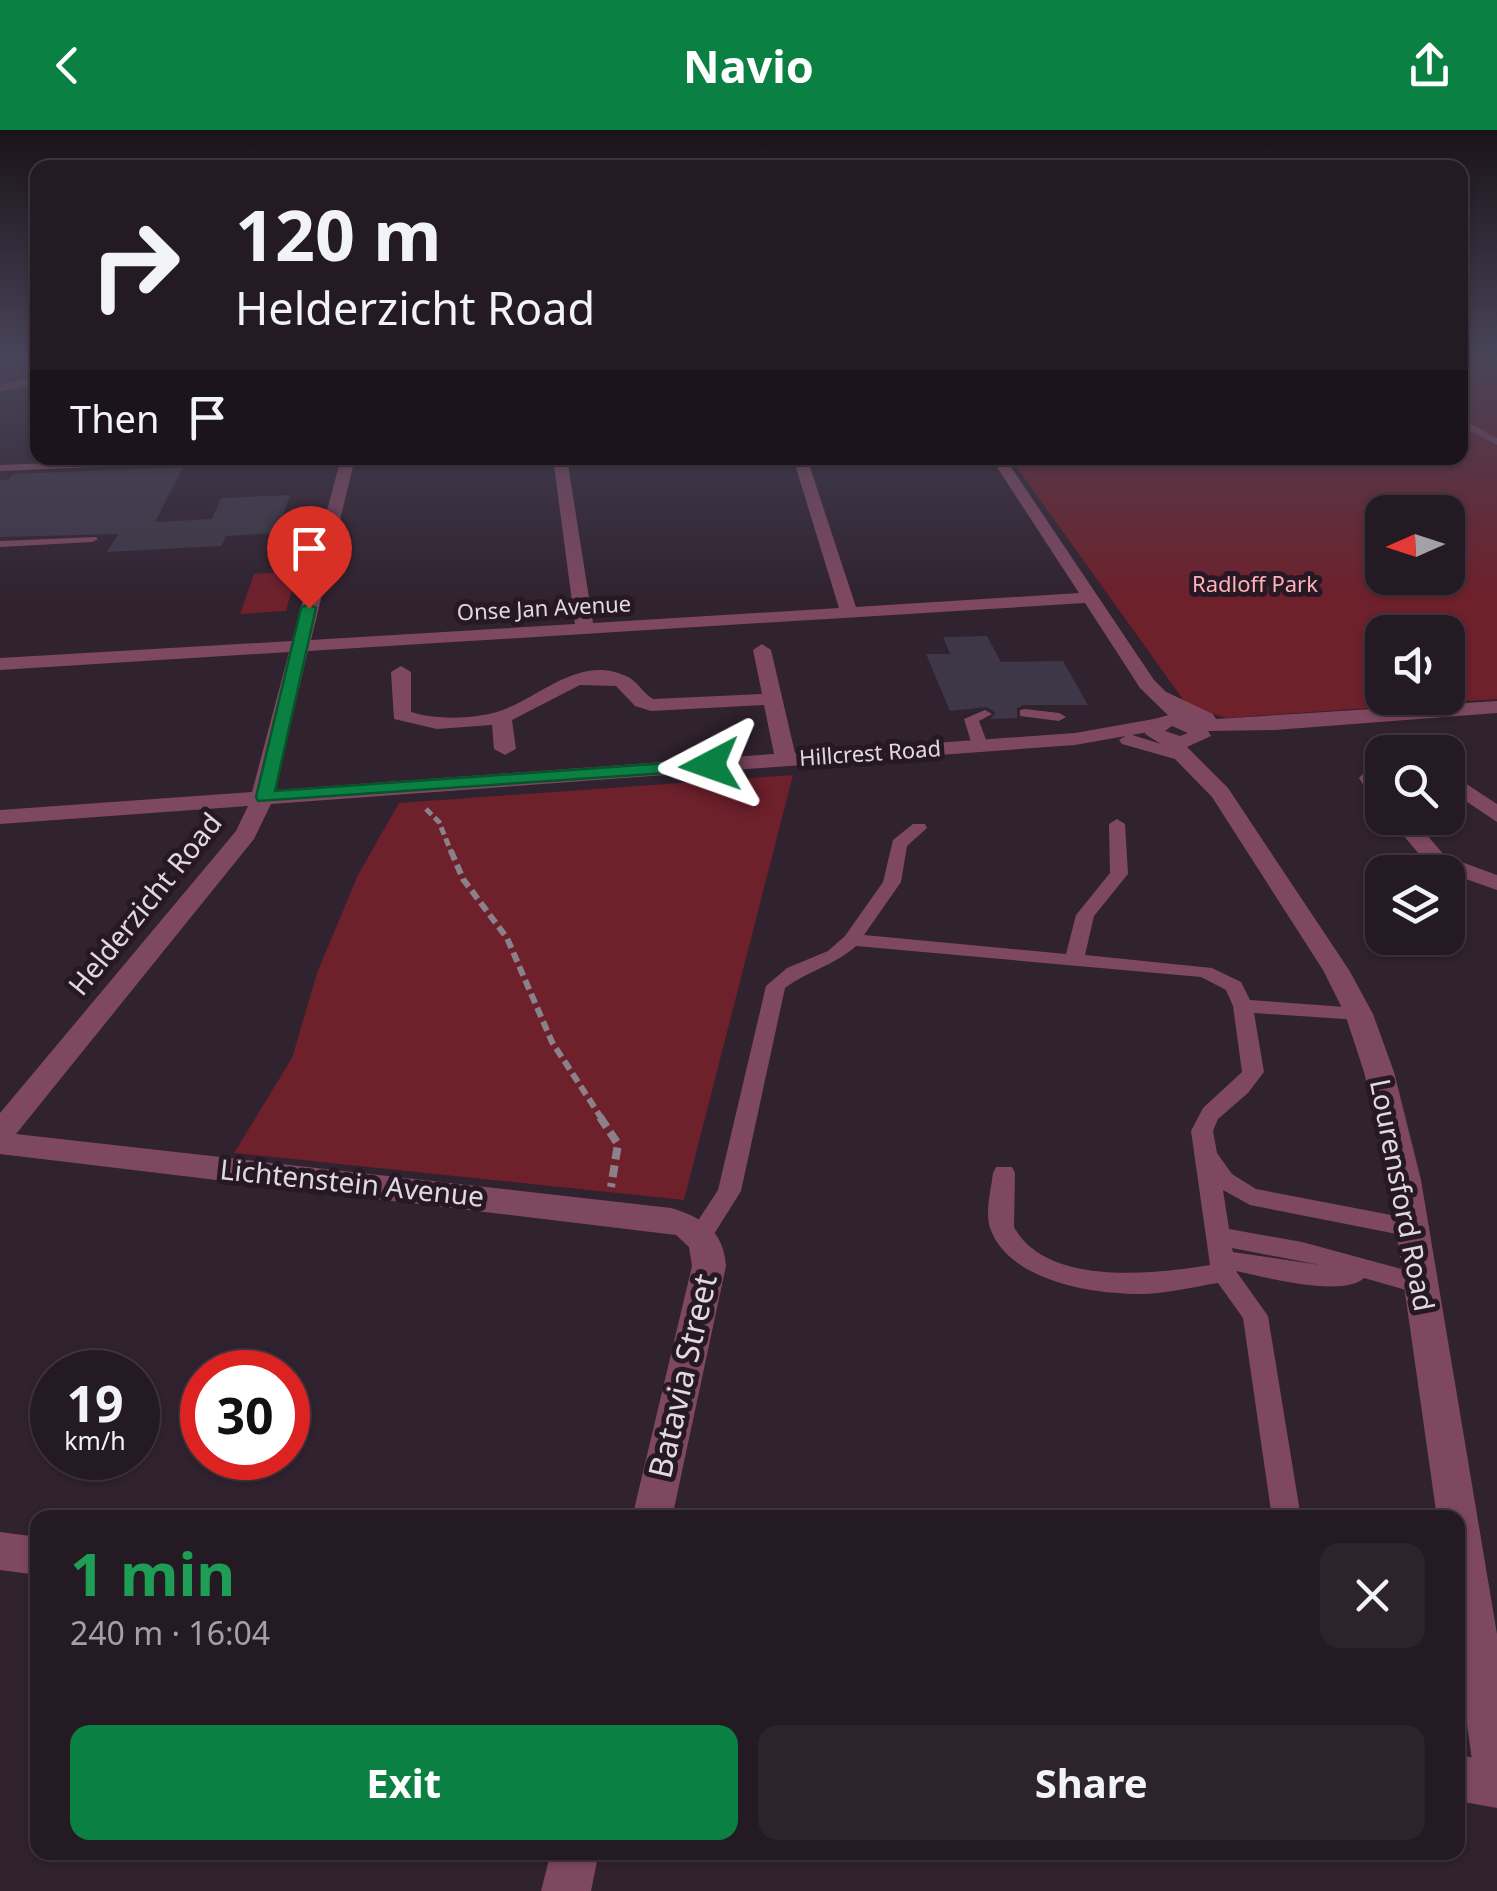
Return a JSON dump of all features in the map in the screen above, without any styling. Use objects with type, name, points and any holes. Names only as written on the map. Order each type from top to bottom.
[{"type":"street","name":"Helderzicht Road","points":[[0,1133],[246,834],[265,797],[346,465]]},
{"type":"street","points":[[561,465],[585,628]]},
{"type":"street","points":[[802,465],[849,612]]},
{"type":"street","name":"Lourensford Road","points":[[1003,465],[1152,689],[1194,731],[1220,793]]},
{"type":"street","name":"Onse Jan Avenue","points":[[0,664],[1090,598]]},
{"type":"street","points":[[762,650],[786,760]]},
{"type":"street","points":[[401,672],[398,706],[406,719],[434,722],[501,717],[560,684],[584,679],[622,682],[642,702],[651,705],[773,699]]},
{"type":"street","points":[[1152,689],[1192,712],[1225,724]]},
{"type":"street","name":"Lourensford Road","points":[[1152,689],[1146,694],[1162,732],[1220,793],[1336,970],[1359,1014],[1379,1072],[1405,1180],[1456,1510]]},
{"type":"street","points":[[1162,732],[1497,708]]},
{"type":"street","points":[[501,717],[505,749]]},
{"type":"street","points":[[1194,731],[1225,724],[1275,724]]},
{"type":"street","name":"Hillcrest Road","points":[[0,817],[1162,732]]},
{"type":"street","name":"Hillcrest Road","points":[[1082,738],[1129,740],[1162,732]]},
{"type":"street","points":[[1129,740],[1194,765]]},
{"type":"street","points":[[1465,791],[1497,815]]},
{"type":"street","points":[[1415,835],[1437,860],[1497,883]]},
{"type":"street","name":"Lichtenstein Avenue","points":[[0,1143],[671,1220],[700,1236]]},
{"type":"street","name":"Batavia Street","points":[[654,1510],[709,1266],[700,1236]]},
{"type":"street","points":[[0,1551],[30,1555]]},
{"type":"street","name":"Lourensford Road","points":[[1465,1569],[1497,1775]]},
{"type":"street","points":[[1465,1779],[1497,1785]]},
{"type":"street","points":[[566,1891],[573,1860]]},
{"type":"lane","points":[[0,468],[72,465]]},
{"type":"lane","points":[[0,544],[92,539]]},
{"type":"lane","points":[[1025,713],[1058,717]]},
{"type":"lane","points":[[980,746],[970,719],[985,714]]},
{"type":"lane","points":[[1074,960],[1085,915],[1119,874],[1116,824]]},
{"type":"lane","points":[[700,1236],[724,1202],[732,1181],[772,994],[783,979],[835,955],[852,940],[892,882],[898,844],[919,828]]},
{"type":"lane","points":[[852,940],[1205,972],[1234,986],[1243,1006],[1253,1072],[1245,1084],[1209,1114],[1202,1131],[1222,1256],[1254,1316],[1286,1510]]},
{"type":"lane","points":[[1243,1006],[1359,1014]]},
{"type":"lane","points":[[1206,1155],[1224,1180],[1250,1196],[1412,1228]]},
{"type":"lane","points":[[1004,1172],[1001,1224],[1028,1255],[1053,1270],[1140,1284],[1222,1256],[1306,1263],[1420,1284]]},
{"type":"path","points":[[404,787],[439,822],[463,879],[508,938],[552,1042],[618,1144],[606,1212]]},
{"type":"green space","name":"Radloff Park","points":[[1468,437],[1497,437],[1497,699],[1465,701],[1465,615],[1365,615],[1365,708],[1226,718],[1187,705],[1015,465],[1468,465]]},
{"type":"green space","points":[[297,571],[286,611],[240,614],[254,574]]},
{"type":"green space","points":[[793,775],[684,1200],[234,1153],[292,1058],[317,973],[358,875],[399,803]]},
{"type":"building","points":[[183,467],[155,522],[212,519],[221,498],[290,495],[277,533],[226,536],[221,546],[107,552],[118,534],[0,537],[0,480],[13,474]]},
{"type":"building","points":[[987,636],[1001,662],[1063,661],[1088,705],[1024,705],[1017,708],[1017,718],[990,719],[996,713],[987,707],[950,711],[926,654],[950,654],[943,637]]},
{"type":"route","points":[[309,608],[265,797],[710,765]]}]
